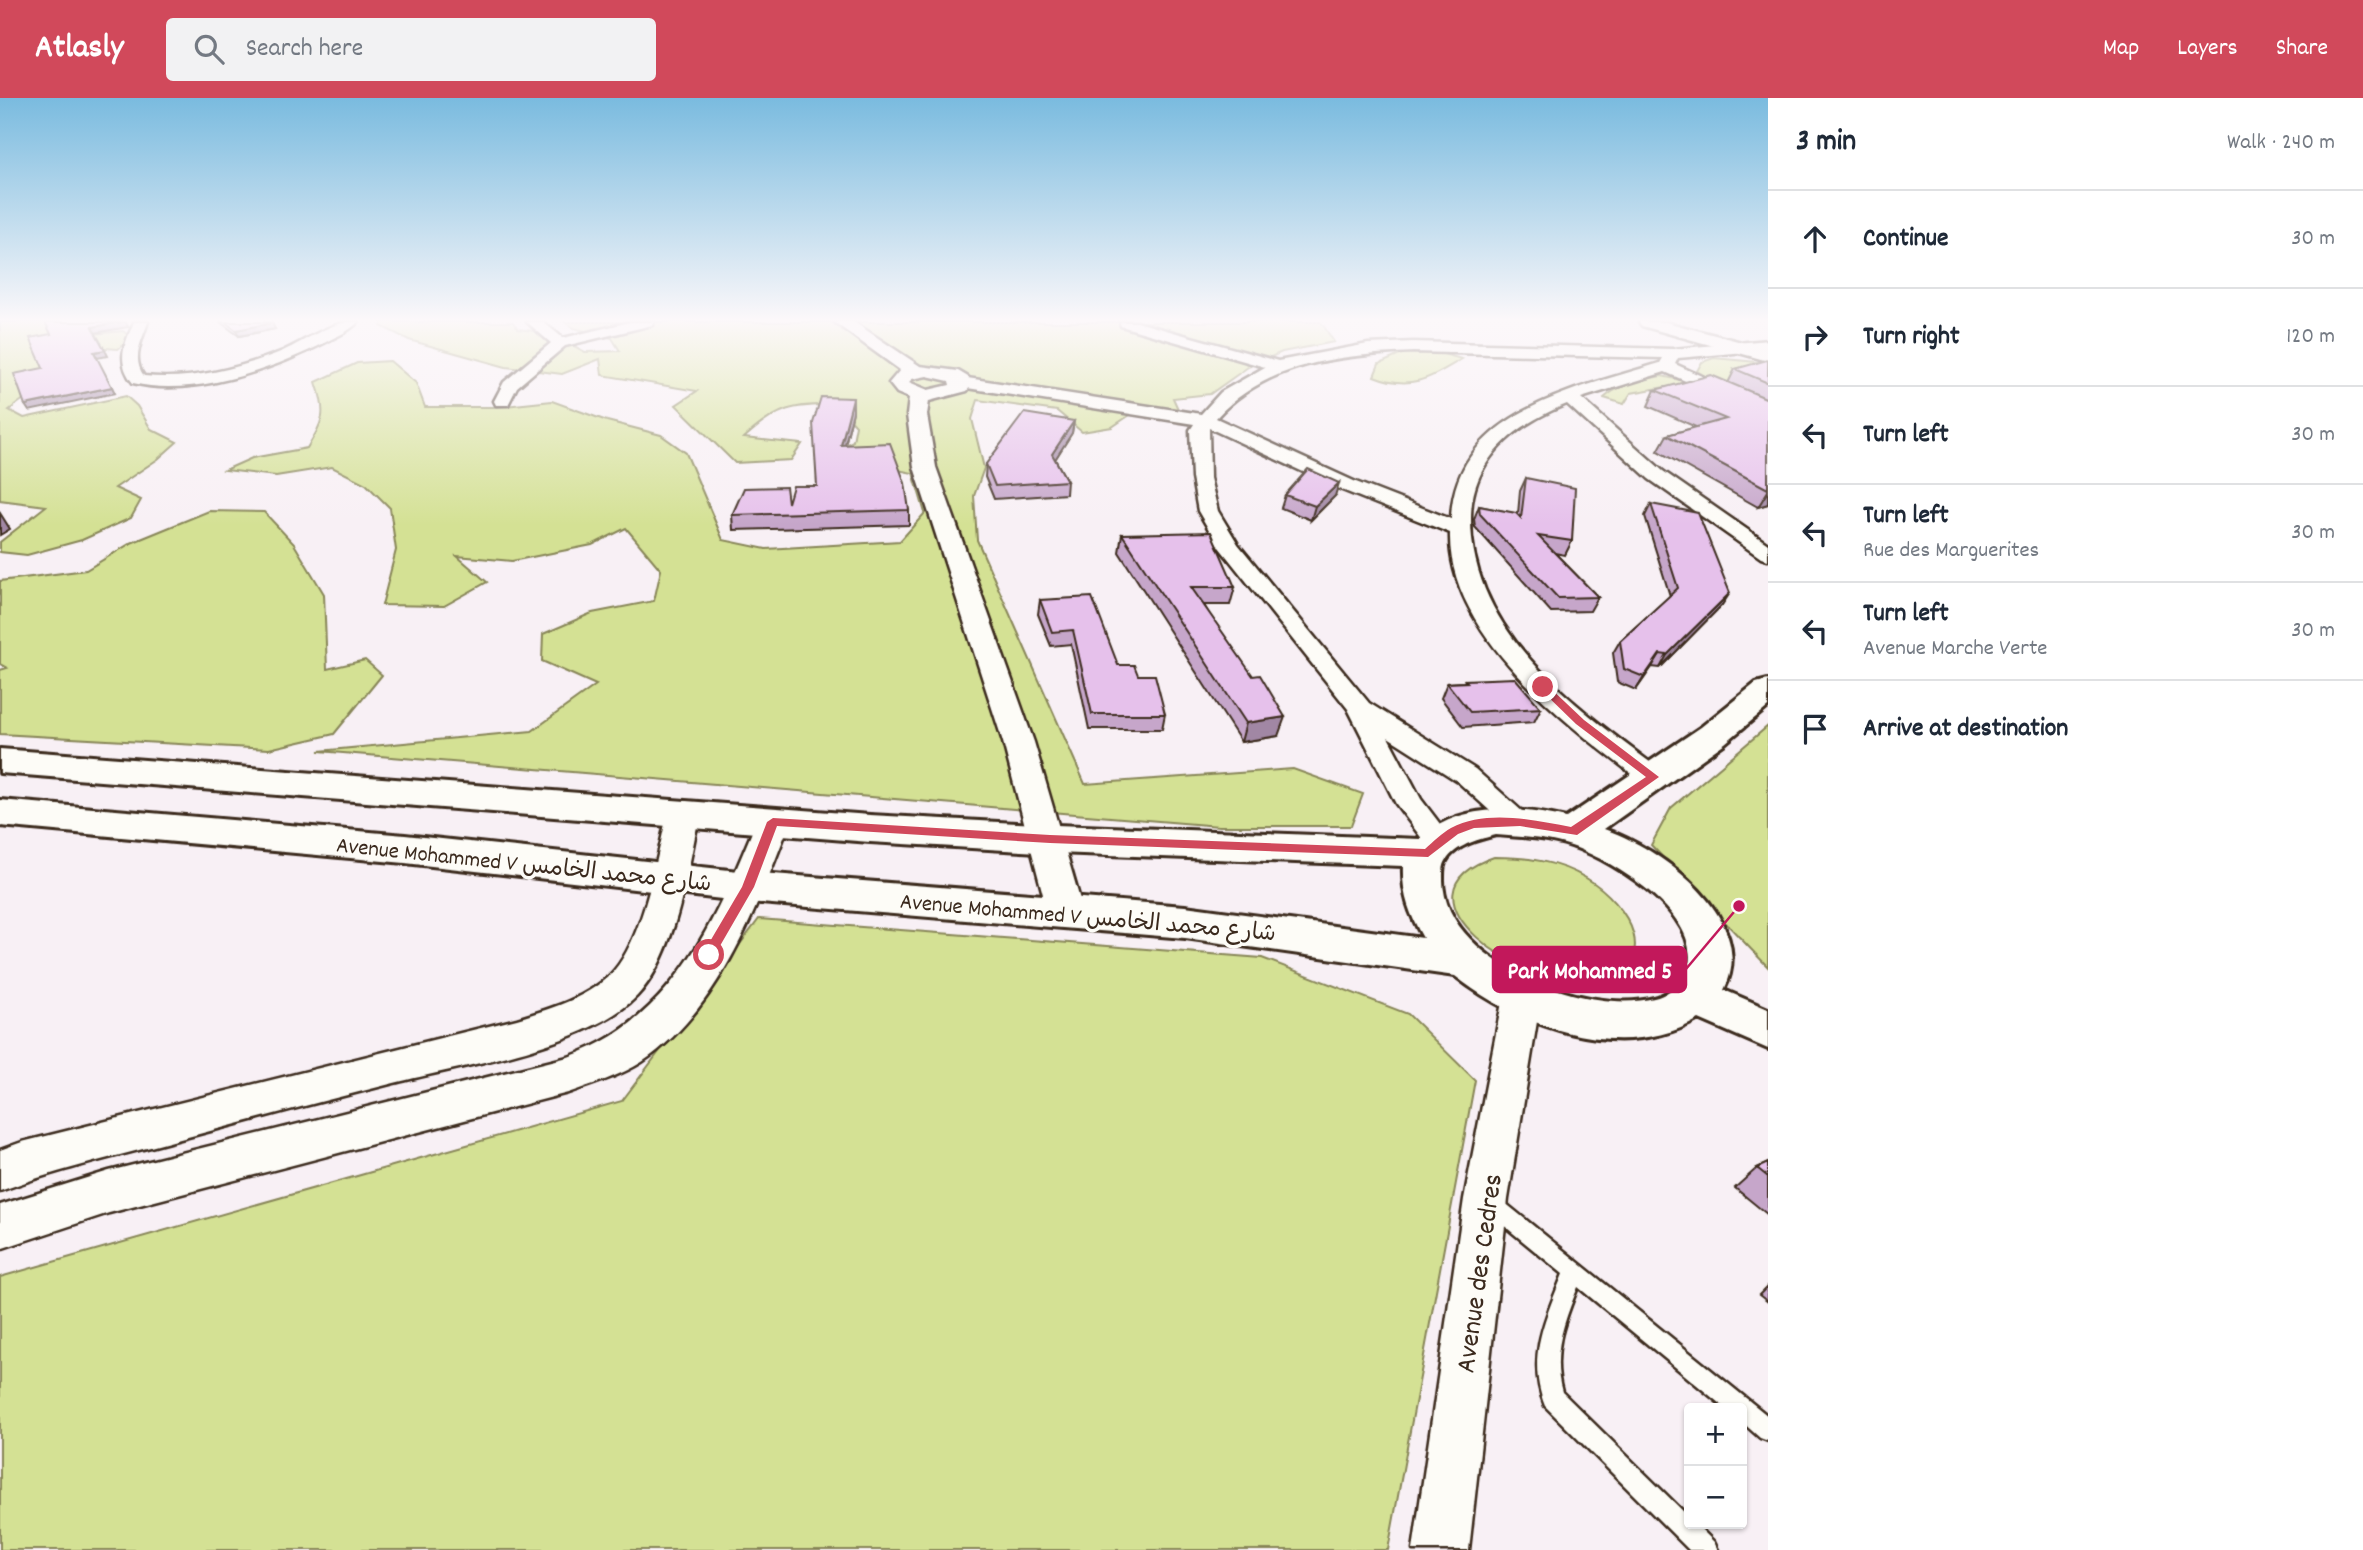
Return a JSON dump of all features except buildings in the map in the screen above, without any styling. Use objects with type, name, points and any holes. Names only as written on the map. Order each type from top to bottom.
[{"type":"main road","points":[[1573,832],[1653,777],[1768,690]]},
{"type":"main road","points":[[0,761],[684,812],[773,822],[1050,839],[1433,847],[1473,824],[1520,822],[1573,832],[1625,854],[1660,878],[1688,906],[1709,946],[1712,965],[1707,983],[1697,998],[1678,1011],[1653,1019],[1623,1022],[1590,1019],[1522,998],[1465,960],[1443,937],[1428,914],[1420,891],[1421,871],[1433,847]]},
{"type":"main road","name":"Avenue Mohammed V شارع محمد الخامس","points":[[0,813],[392,848],[748,887],[1065,910],[1185,922],[1465,960]]},
{"type":"main road","points":[[1697,998],[1768,1030]]},
{"type":"street","points":[[502,401],[508,390]]},
{"type":"street","points":[[918,390],[917,415],[925,467],[1050,839],[1065,910]]},
{"type":"street","points":[[934,390],[944,394],[955,390]]},
{"type":"street","points":[[1011,390],[1205,420],[1349,486],[1457,530]]},
{"type":"street","points":[[1238,390],[1227,396],[1199,430],[1201,478],[1208,511],[1229,547],[1359,708],[1433,847]]},
{"type":"street","points":[[1593,390],[1513,424],[1491,442],[1476,463],[1464,489],[1457,530],[1467,581],[1517,657],[1580,722],[1653,777]]},
{"type":"street","points":[[1726,390],[1768,412]]},
{"type":"street","points":[[1572,398],[1656,475],[1768,554]]},
{"type":"street","points":[[1359,708],[1465,775],[1520,822]]},
{"type":"street","points":[[0,1171],[22,1162],[163,1124],[463,1049],[575,1017],[609,1000],[639,965],[684,812]]},
{"type":"street","points":[[0,1227],[109,1192],[568,1075],[630,1049],[656,1028],[685,997],[748,887],[773,822]]},
{"type":"street","name":"Avenue des Cedres","points":[[1441,1550],[1486,1199],[1522,998]]},
{"type":"lane","points":[[1486,1199],[1736,1403]]},
{"type":"lane","points":[[1574,1271],[1544,1353],[1545,1376],[1553,1398],[1706,1550]]},
{"type":"lane","points":[[1747,1412],[1768,1430]]},
{"type":"green space","points":[[0,390],[36,390],[9,410],[24,418],[126,396],[137,406],[151,429],[177,442],[158,459],[115,488],[141,500],[131,518],[82,540],[27,555],[0,552],[0,542],[46,506],[0,500]]},
{"type":"green space","points":[[318,390],[419,390],[425,407],[496,407],[552,401],[607,421],[661,435],[686,453],[723,540],[766,549],[900,541],[925,513],[913,473],[825,455],[853,441],[856,425],[838,405],[809,405],[787,410],[767,420],[744,438],[802,444],[791,460],[735,463],[676,405],[697,391],[690,390],[1216,390],[1210,394],[1173,398],[1178,409],[1133,413],[1112,427],[1082,432],[1057,411],[978,400],[972,419],[984,468],[974,496],[977,540],[1085,784],[1293,769],[1363,794],[1351,826],[1219,826],[319,751],[532,731],[596,685],[542,661],[543,634],[592,613],[654,601],[661,570],[626,528],[592,545],[512,561],[457,556],[487,582],[444,606],[382,605],[396,550],[390,508],[366,484],[332,467],[276,476],[225,470],[252,458],[307,448],[322,416]]},
{"type":"green space","points":[[1616,390],[1649,390],[1631,393],[1624,404],[1604,398]]},
{"type":"green space","points":[[1691,390],[1723,390],[1751,396]]},
{"type":"green space","points":[[209,511],[264,512],[294,544],[324,594],[327,669],[365,660],[382,675],[334,734],[269,749],[0,734],[0,670],[7,668],[0,664],[0,581],[86,570],[131,543]]},
{"type":"green space","points":[[1768,726],[1768,967],[1651,845],[1671,808]]},
{"type":"green space","points":[[1494,857],[1530,859],[1553,864],[1575,872],[1602,889],[1627,918],[1633,934],[1635,949],[1629,963],[1616,973],[1593,980],[1564,980],[1533,971],[1502,956],[1476,937],[1459,915],[1453,894],[1464,873]]},
{"type":"green space","points":[[759,919],[1262,958],[1408,1014],[1475,1080],[1388,1550],[0,1550],[0,1277],[622,1101]]},
{"type":"place","name":"Park Mohammed 5","points":[[1739,906]]},
{"type":"route","points":[[709,955],[748,887],[773,822],[1050,839],[1428,853],[1454,831],[1473,824],[1520,822],[1573,832],[1653,777],[1580,722],[1543,687]]}]
